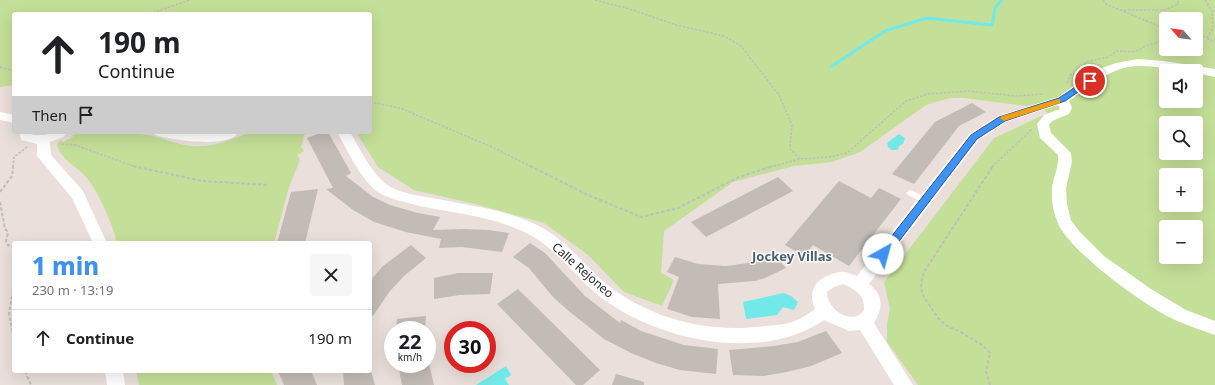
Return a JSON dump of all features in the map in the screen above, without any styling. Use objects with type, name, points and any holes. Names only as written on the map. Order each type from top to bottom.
[{"type":"street","points":[[860,284],[974,137],[1002,119],[1056,102],[1100,73],[1120,65],[1138,62],[1164,64],[1215,73]]},
{"type":"street","points":[[1056,102],[1066,108],[1065,111],[1048,118],[1043,124],[1045,135],[1064,153],[1065,162],[1059,188],[1060,204],[1064,220],[1085,246],[1099,260],[1126,281],[1180,316],[1215,328]]},
{"type":"street","points":[[0,116],[12,119]]},
{"type":"street","points":[[25,134],[26,137],[41,141],[57,134]]},
{"type":"street","points":[[173,134],[199,138],[228,134]]},
{"type":"street","name":"Calle Rejoneo","points":[[345,134],[372,177],[382,188],[418,200],[484,213],[510,220],[535,231],[559,247],[608,293],[642,315],[683,330],[722,336],[760,335],[797,328],[825,311]]},
{"type":"street","points":[[41,141],[44,156],[78,195],[99,241]]},
{"type":"street","points":[[844,278],[860,284],[872,297],[874,304],[870,317],[864,322],[848,324],[831,317],[825,311],[818,297],[819,290],[828,281],[844,278]]},
{"type":"street","points":[[864,322],[904,385]]},
{"type":"street","points":[[114,373],[116,385]]},
{"type":"lane","points":[[910,193],[925,200]]},
{"type":"path","points":[[155,12],[190,0]]},
{"type":"path","points":[[595,0],[633,10],[686,28],[724,36],[740,45],[779,95],[792,125],[790,149],[800,159]]},
{"type":"path","points":[[1104,0],[1106,4],[1159,26]]},
{"type":"path","points":[[1121,10],[1165,10],[1178,4],[1178,0]]},
{"type":"path","points":[[1205,0],[1214,11],[1212,28],[1207,38]]},
{"type":"path","points":[[1203,36],[1215,42]]},
{"type":"path","points":[[0,67],[12,70]]},
{"type":"path","points":[[372,102],[400,108],[492,147],[588,195],[640,217],[678,208],[739,177],[782,163],[800,159],[829,158],[847,153],[906,101],[928,94],[969,91],[1016,96],[1041,94],[1056,102]]},
{"type":"path","points":[[990,385],[985,376],[990,353],[982,345],[959,331],[947,326],[938,318],[922,294],[921,283],[924,272],[990,169],[1032,129],[1035,121],[1026,112]]},
{"type":"path","points":[[0,192],[12,176],[14,157],[41,141],[75,145],[140,168],[202,181],[269,185]]},
{"type":"path","points":[[0,202],[5,229],[8,232],[6,241],[8,245],[12,246]]},
{"type":"path","points":[[12,293],[8,306],[9,326],[12,334]]},
{"type":"path","points":[[26,373],[32,385]]},
{"type":"green space","points":[[0,0],[1215,0],[1215,385],[918,385],[887,342],[887,324],[890,309],[884,282],[994,138],[1048,113],[1036,105],[1026,106],[964,98],[950,98],[926,105],[860,152],[832,162],[794,166],[733,182],[664,231],[661,273],[674,280],[662,306],[624,292],[588,255],[544,223],[479,205],[414,190],[378,167],[357,134],[372,134],[372,12],[12,12],[12,85],[0,87]]},
{"type":"green space","points":[[76,134],[139,134],[192,146],[208,146],[245,134],[307,134],[304,135],[301,147],[304,151],[297,155],[300,160],[289,187],[275,241],[116,241],[109,218],[95,189],[85,176],[61,154],[57,144],[61,140],[63,142],[73,137],[72,135]]},
{"type":"green space","points":[[136,373],[272,373],[277,385],[139,385]]},
{"type":"water","points":[[899,134],[905,138],[903,144],[899,146],[898,150],[892,150],[888,147],[887,143]]},
{"type":"water","points":[[784,293],[791,296],[798,302],[794,310],[783,307],[777,315],[746,319],[743,302]]},
{"type":"water","points":[[506,366],[511,375],[505,379],[509,385],[476,385],[496,373]]},
{"type":"building","points":[[972,103],[986,112],[959,126],[914,184],[892,174],[935,122]]},
{"type":"building","points":[[318,134],[329,134],[351,173],[346,176],[373,197],[390,205],[418,213],[440,217],[433,230],[464,229],[489,230],[509,233],[502,252],[462,247],[439,248],[441,239],[406,232],[374,222],[353,210],[326,189],[333,188],[307,138]]},
{"type":"building","points":[[778,177],[793,191],[706,237],[691,222]]},
{"type":"building","points":[[839,181],[871,198],[879,188],[901,199],[849,266],[813,245],[804,256],[785,245]]},
{"type":"building","points":[[318,189],[305,241],[278,241],[291,192]]},
{"type":"building","points":[[530,243],[545,253],[585,296],[620,323],[621,320],[641,331],[684,345],[718,349],[716,374],[680,370],[656,363],[631,353],[604,339],[553,297],[529,268],[513,257]]},
{"type":"building","points":[[411,245],[426,258],[404,276],[390,291],[372,317],[372,279],[383,266]]},
{"type":"building","points":[[773,254],[786,268],[755,281],[718,284],[720,319],[692,317],[667,309],[679,277],[667,272],[675,257],[698,264],[726,266],[756,262]]},
{"type":"building","points":[[458,273],[493,273],[490,294],[460,295],[434,299],[434,278]]},
{"type":"building","points":[[518,289],[600,370],[583,385],[576,385],[497,304]]},
{"type":"building","points":[[426,316],[426,321],[397,321],[397,319]]},
{"type":"building","points":[[826,331],[842,353],[811,366],[787,372],[763,376],[733,375],[729,350],[774,346],[798,342]]},
{"type":"building","points":[[279,373],[312,373],[317,385],[284,385]]},
{"type":"building","points":[[343,373],[372,373],[375,385],[344,385]]},
{"type":"building","points":[[400,373],[431,373],[434,385],[402,385]]},
{"type":"building","points":[[616,374],[644,382],[644,385],[612,385]]},
{"type":"waterway","points":[[832,66],[885,31],[927,18],[992,25],[995,8],[1002,0]]},
{"type":"slow traffic","points":[[1004,118],[1058,101]]},
{"type":"district","name":"Jockey Villas","points":[[792,256]]},
{"type":"route","points":[[883,254],[974,137],[1002,119],[1062,100],[1090,81]]}]
